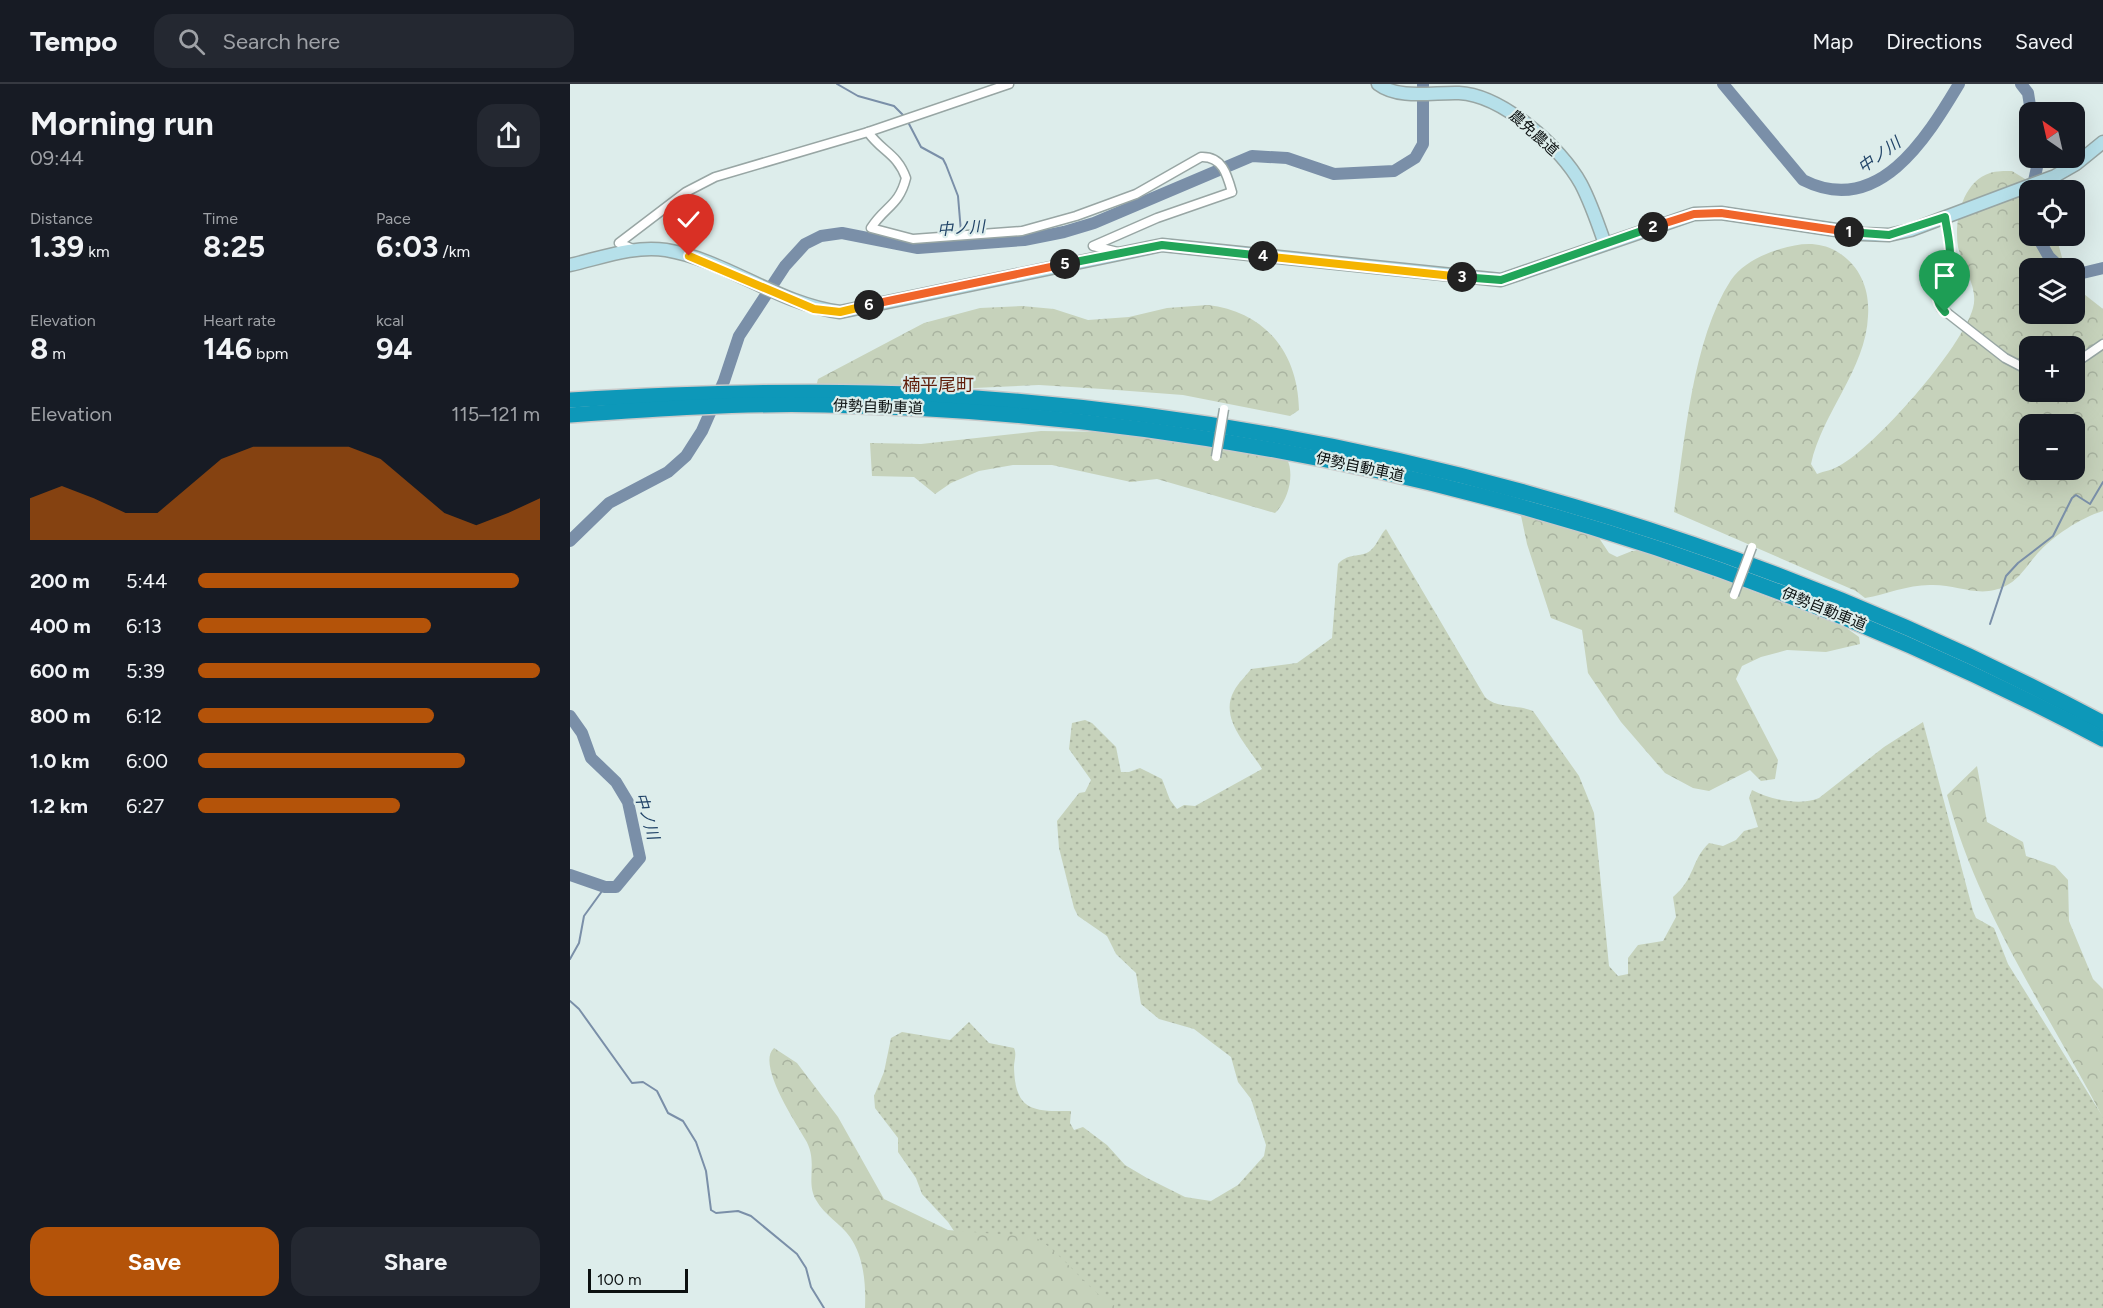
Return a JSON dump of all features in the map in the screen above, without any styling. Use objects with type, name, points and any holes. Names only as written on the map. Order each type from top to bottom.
[{"type":"highway","name":"伊勢自動車道","points":[[570,400],[925,395],[1077,407],[1295,439],[1399,460],[1493,483],[1603,515],[1805,585],[1961,652],[2103,723]]},
{"type":"highway","name":"伊勢自動車道","points":[[790,398],[977,412],[1137,428],[1323,459],[1493,498],[1599,527],[1804,600],[1956,665],[2103,739]]},
{"type":"highway","name":"伊勢自動車道","points":[[570,414],[671,400]]},
{"type":"main road","name":"農免農道","points":[[1378,84],[1391,91],[1412,94],[1462,93],[1489,100],[1519,118],[1573,171],[1588,198],[1605,244]]},
{"type":"main road","points":[[570,265],[636,250],[665,250],[689,256],[814,309],[840,312],[1162,245],[1501,280],[1694,214],[1721,213],[1863,234],[1889,235],[1945,217],[2049,178],[2076,164],[2103,142]]},
{"type":"street","points":[[636,250],[618,243],[661,209],[700,184],[868,132],[1009,84]]},
{"type":"street","points":[[868,132],[882,149],[896,157],[906,178],[899,200],[880,213],[872,228],[913,240],[1022,231],[1076,216],[1136,194],[1202,157],[1213,156],[1219,160],[1232,192],[1157,218],[1093,246],[1120,252]]},
{"type":"street","points":[[1945,217],[1950,257],[1947,272],[1938,287],[1937,299],[1941,308],[2005,358],[2019,365]]},
{"type":"street","points":[[2085,356],[2103,344]]},
{"type":"street","points":[[1216,457],[1224,409]]},
{"type":"street","points":[[1734,595],[1752,547]]},
{"type":"green space","points":[[2012,171],[2027,180],[2019,180],[2019,246],[2059,246],[2062,258],[2019,258],[2019,324],[2085,324],[2085,295],[2103,309],[2103,511],[2085,518],[2059,534],[2043,547],[2017,578],[1999,589],[1980,591],[1924,585],[1865,598],[1856,591],[1674,512],[1692,392],[1699,361],[1718,304],[1736,274],[1753,260],[1767,254],[1787,247],[1809,244],[1836,251],[1851,263],[1862,279],[1867,296],[1868,316],[1860,354],[1824,427],[1811,464],[1817,474],[1834,469],[1874,439],[1894,418],[1935,371],[1966,325],[1973,308],[1974,293],[1958,247],[1957,226],[1967,194],[1980,178],[1992,172]]},
{"type":"green space","points":[[1208,305],[1246,316],[1262,326],[1274,338],[1285,353],[1292,370],[1299,410],[1290,416],[1183,395],[1039,385],[930,390],[816,387],[818,379],[924,323],[980,308],[1022,306],[1054,309],[1088,320],[1129,317],[1167,308]]},
{"type":"green space","points":[[1041,431],[1109,432],[1271,454],[1287,459],[1290,472],[1289,488],[1280,508],[1275,513],[1157,479],[1131,482],[1052,465],[1013,465],[979,471],[951,483],[935,494],[914,477],[872,476],[870,443],[921,444]]},
{"type":"green space","points":[[1520,511],[1599,538],[1609,553],[1617,557],[1632,551],[1646,550],[1845,627],[1859,637],[1860,644],[1826,652],[1787,650],[1761,657],[1742,666],[1736,679],[1778,760],[1775,779],[1761,781],[1750,770],[1709,791],[1693,788],[1665,773],[1621,722],[1588,673],[1582,630],[1551,618],[1527,544]]},
{"type":"green space","points":[[1386,529],[1485,697],[1501,705],[1533,711],[1579,776],[1594,813],[1609,966],[1618,976],[1628,974],[1628,958],[1638,945],[1663,941],[1676,917],[1673,897],[1685,883],[1703,849],[1709,843],[1723,846],[1736,840],[1744,831],[1758,827],[1749,798],[1752,790],[1768,797],[1794,802],[1819,798],[1884,747],[1923,722],[1976,918],[1994,928],[2008,964],[2103,1117],[2103,1308],[1005,1308],[948,1222],[922,1194],[916,1178],[898,1152],[898,1138],[875,1108],[874,1096],[884,1072],[891,1038],[902,1032],[950,1040],[969,1022],[989,1043],[1014,1048],[1015,1082],[1023,1101],[1037,1109],[1071,1111],[1070,1123],[1074,1130],[1083,1127],[1107,1145],[1125,1165],[1185,1197],[1211,1201],[1238,1185],[1264,1156],[1266,1145],[1251,1099],[1238,1082],[1231,1057],[1194,1029],[1159,1019],[1141,1004],[1136,973],[1116,954],[1107,936],[1078,916],[1074,908],[1059,848],[1057,821],[1079,793],[1085,792],[1091,780],[1069,749],[1072,723],[1085,720],[1092,723],[1116,747],[1121,772],[1140,768],[1162,779],[1170,800],[1177,809],[1184,805],[1195,806],[1262,769],[1237,733],[1233,722],[1230,702],[1234,691],[1251,669],[1297,663],[1332,638],[1338,564],[1347,558],[1368,552]]},
{"type":"green space","points":[[1977,766],[1987,822],[2023,842],[2026,856],[2055,866],[2068,880],[2069,921],[2093,979],[2103,989],[2103,1118],[1995,920],[1960,838],[1947,795]]},
{"type":"green space","points":[[774,1048],[797,1063],[838,1117],[884,1199],[948,1230],[1035,1237],[1057,1254],[1096,1292],[1118,1308],[865,1308],[864,1281],[858,1253],[850,1237],[823,1210],[813,1193],[809,1147],[779,1094],[770,1067],[770,1056]]},
{"type":"waterway","points":[[837,84],[858,96],[894,106],[905,117]]},
{"type":"waterway","name":"中ノ川","points":[[570,541],[609,503],[668,472],[686,456],[702,431],[724,381],[739,336],[785,266],[805,244],[821,236],[842,233],[918,248],[1024,240],[1094,223],[1252,156],[1287,158],[1334,174],[1394,171],[1415,158],[1423,144],[1423,84]]},
{"type":"waterway","name":"中ノ川","points":[[1723,84],[1803,180],[1830,189],[1854,189],[1877,181],[1897,167],[1931,128],[1959,84]]},
{"type":"waterway","name":"中ノ川","points":[[2021,84],[2028,93],[2029,102]]},
{"type":"waterway","points":[[908,122],[921,147],[943,159],[946,165],[958,196],[961,232]]},
{"type":"waterway","name":"中ノ川","points":[[2034,180],[2037,168]]},
{"type":"waterway","name":"中ノ川","points":[[962,238],[963,245]]},
{"type":"waterway","name":"中ノ川","points":[[2043,246],[2050,258]]},
{"type":"waterway","name":"中ノ川","points":[[2085,272],[2103,268]]},
{"type":"waterway","points":[[1990,624],[2006,576],[2018,563],[2053,536],[2072,498],[2076,495],[2090,504],[2103,482]]},
{"type":"waterway","name":"中ノ川","points":[[570,716],[582,733],[591,758],[616,782],[628,802],[640,858],[616,887],[605,887],[570,875]]},
{"type":"waterway","points":[[570,959],[579,943],[584,916],[605,887]]},
{"type":"waterway","points":[[570,1001],[579,1009],[632,1083],[643,1082],[657,1091],[668,1113],[683,1121],[696,1142],[706,1171],[711,1210],[716,1213],[738,1211],[751,1216],[797,1254],[806,1268],[811,1287],[824,1308]]},
{"type":"district","name":"楠平尾町","points":[[938,385]]},
{"type":"route","points":[[689,256],[814,309],[840,312],[1162,245],[1393,271],[1501,280],[1694,214],[1721,213],[1863,234],[1889,235],[1911,230],[1945,217],[1950,257],[1947,272],[1938,287],[1937,299],[1945,312]]}]
